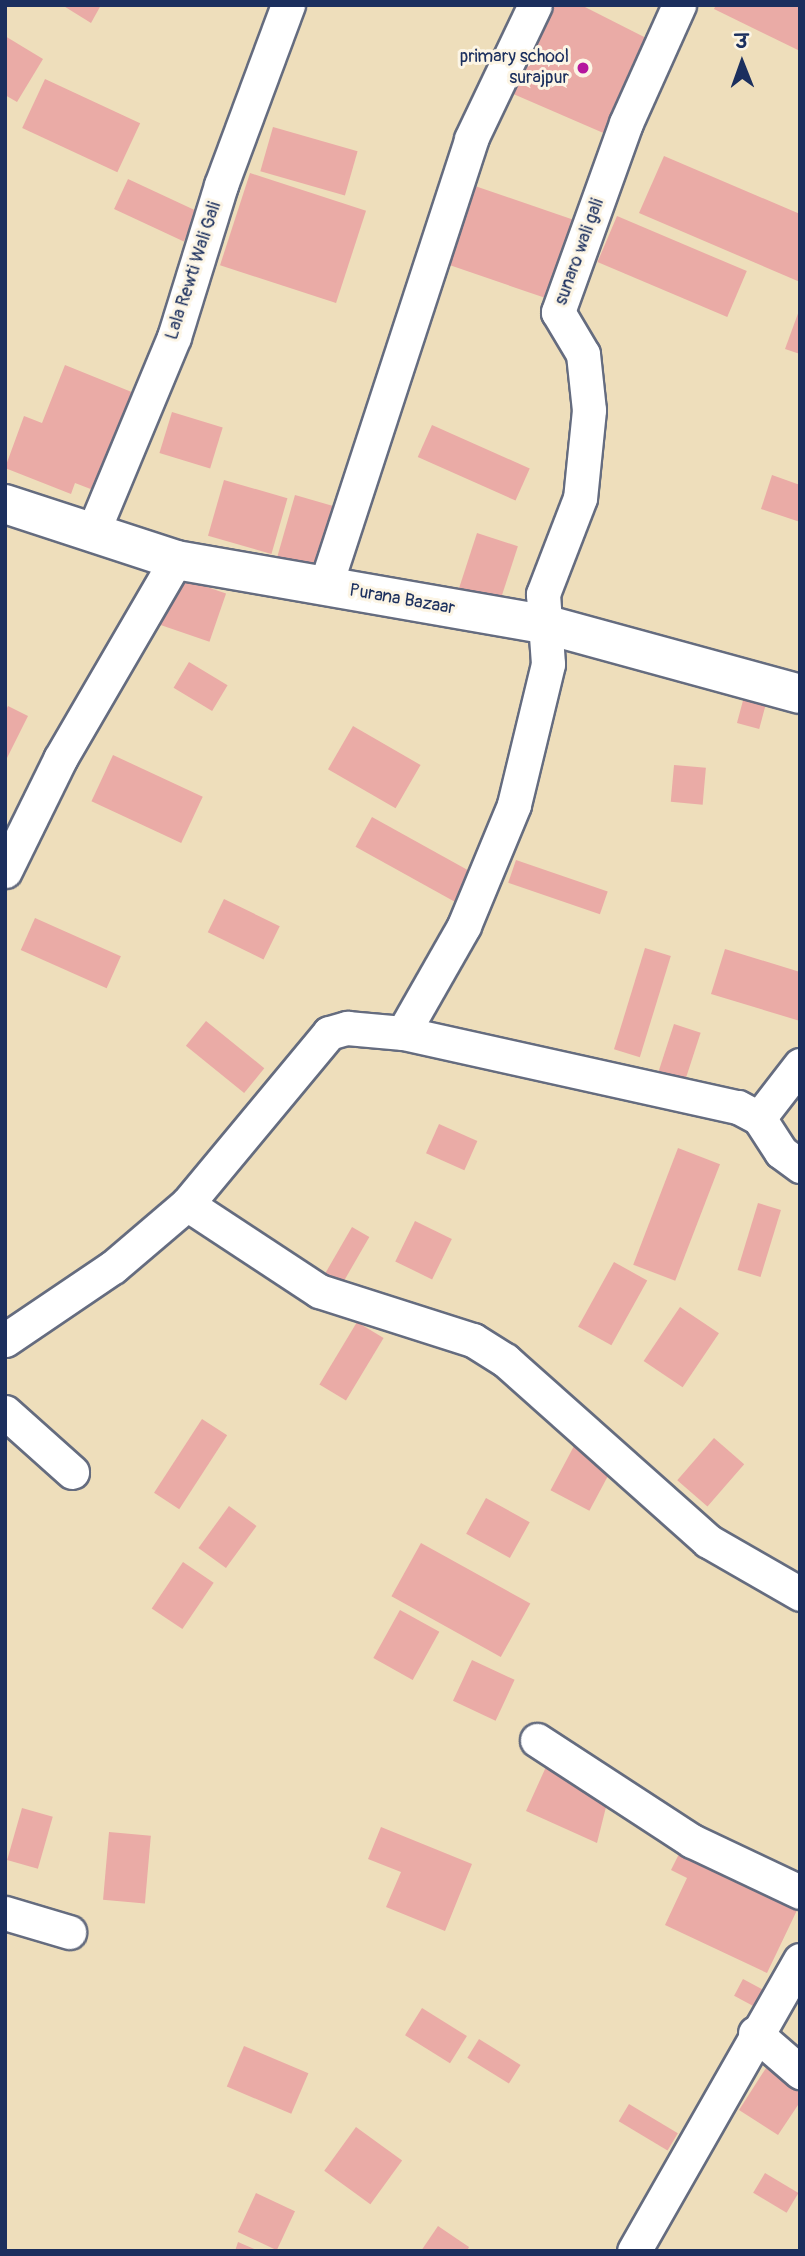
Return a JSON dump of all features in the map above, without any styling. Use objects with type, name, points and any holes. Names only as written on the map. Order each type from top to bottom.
[{"type":"street","name":"Lala Rewti Wali Gali","points":[[92,534],[174,337],[221,186],[288,5]]},
{"type":"street","points":[[325,587],[471,139],[535,5]]},
{"type":"street","name":"sunaro wali gali","points":[[544,624],[547,577],[580,498],[589,410],[583,354],[558,312],[626,123],[679,5]]},
{"type":"street","name":"Purana Bazaar","points":[[5,504],[176,560],[544,624],[800,694]]},
{"type":"street","points":[[5,870],[60,759],[176,560]]},
{"type":"street","points":[[402,1033],[464,926],[514,805],[548,664],[544,624]]},
{"type":"street","points":[[5,1340],[113,1267],[187,1205],[329,1033],[347,1028],[402,1033],[738,1107],[759,1118],[781,1152],[800,1166]]},
{"type":"street","points":[[759,1118],[800,1065]]},
{"type":"street","points":[[187,1205],[319,1291],[473,1340],[505,1360],[708,1541],[800,1594]]},
{"type":"street","points":[[5,1412],[72,1472]]},
{"type":"street","points":[[537,1740],[692,1841],[800,1892]]},
{"type":"street","points":[[5,1913],[69,1932]]},
{"type":"street","points":[[634,2251],[755,2033],[800,1960]]},
{"type":"street","points":[[755,2033],[800,2072]]},
{"type":"building","points":[[62,5],[101,5],[91,23]]},
{"type":"building","name":"primary school surajpur","points":[[552,5],[581,5],[654,42],[615,138],[511,93]]},
{"type":"building","points":[[716,5],[800,5],[800,51],[714,9]]},
{"type":"building","points":[[5,36],[43,59],[17,102],[5,95]]},
{"type":"building","points":[[45,79],[140,123],[117,172],[22,128]]},
{"type":"building","points":[[273,127],[358,151],[345,195],[260,171]]},
{"type":"building","points":[[664,156],[800,214],[800,282],[639,213]]},
{"type":"building","points":[[250,173],[366,211],[336,303],[220,265]]},
{"type":"building","points":[[128,179],[198,212],[184,241],[114,209]]},
{"type":"building","points":[[475,186],[583,223],[556,302],[448,264]]},
{"type":"building","points":[[617,216],[747,271],[727,317],[597,262]]},
{"type":"building","points":[[800,308],[800,354],[785,349]]},
{"type":"building","points":[[65,365],[139,395],[101,493],[75,483],[71,494],[5,468],[24,416],[42,423]]},
{"type":"building","points":[[172,412],[223,427],[210,469],[159,453]]},
{"type":"building","points":[[432,425],[530,469],[516,500],[418,457]]},
{"type":"building","points":[[772,475],[800,485],[800,522],[761,509]]},
{"type":"building","points":[[224,480],[287,498],[271,554],[208,536]]},
{"type":"building","points":[[295,495],[338,507],[320,570],[277,557]]},
{"type":"building","points":[[477,533],[518,546],[499,603],[458,590]]},
{"type":"building","points":[[175,576],[226,594],[209,642],[158,624]]},
{"type":"building","points":[[189,662],[228,685],[212,711],[174,688]]},
{"type":"building","points":[[745,693],[767,699],[759,729],[737,723]]},
{"type":"building","points":[[8,706],[28,716],[5,762],[5,712]]},
{"type":"building","points":[[353,726],[421,765],[396,808],[328,769]]},
{"type":"building","points":[[113,755],[203,797],[181,843],[91,801]]},
{"type":"building","points":[[674,765],[706,768],[703,805],[671,802]]},
{"type":"building","points":[[372,817],[472,872],[455,902],[356,847]]},
{"type":"building","points":[[516,860],[608,892],[600,914],[508,883]]},
{"type":"building","points":[[224,899],[280,926],[264,959],[208,932]]},
{"type":"building","points":[[35,918],[121,956],[107,988],[21,950]]},
{"type":"building","points":[[645,948],[671,956],[640,1057],[614,1049]]},
{"type":"building","points":[[725,949],[800,972],[800,1021],[711,994]]},
{"type":"building","points":[[206,1021],[264,1068],[244,1093],[186,1046]]},
{"type":"building","points":[[674,1024],[701,1033],[685,1081],[658,1073]]},
{"type":"building","points":[[439,1124],[477,1141],[464,1170],[426,1153]]},
{"type":"building","points":[[678,1148],[720,1164],[675,1281],[633,1265]]},
{"type":"building","points":[[758,1203],[781,1210],[760,1277],[738,1270]]},
{"type":"building","points":[[415,1221],[452,1239],[432,1279],[395,1261]]},
{"type":"building","points":[[352,1227],[369,1237],[341,1285],[324,1275]]},
{"type":"building","points":[[614,1262],[647,1280],[611,1345],[578,1327]]},
{"type":"building","points":[[680,1307],[719,1333],[683,1387],[644,1361]]},
{"type":"building","points":[[357,1322],[384,1338],[346,1401],[319,1385]]},
{"type":"building","points":[[202,1419],[227,1435],[179,1509],[154,1493]]},
{"type":"building","points":[[714,1438],[744,1464],[707,1507],[677,1480]]},
{"type":"building","points":[[574,1446],[613,1467],[589,1511],[551,1490]]},
{"type":"building","points":[[486,1498],[530,1522],[510,1558],[466,1534]]},
{"type":"building","points":[[229,1506],[257,1526],[226,1568],[198,1548]]},
{"type":"building","points":[[421,1543],[530,1604],[501,1657],[391,1596]]},
{"type":"building","points":[[183,1562],[214,1583],[182,1629],[152,1608]]},
{"type":"building","points":[[400,1610],[439,1632],[413,1680],[373,1658]]},
{"type":"building","points":[[472,1660],[515,1680],[496,1721],[453,1701]]},
{"type":"building","points":[[550,1758],[608,1799],[597,1843],[526,1811]]},
{"type":"building","points":[[22,1808],[53,1817],[38,1869],[7,1860]]},
{"type":"building","points":[[381,1827],[472,1864],[445,1931],[386,1907],[401,1872],[368,1859]]},
{"type":"building","points":[[109,1832],[151,1836],[145,1903],[103,1900]]},
{"type":"building","points":[[682,1848],[800,1904],[767,1973],[665,1925],[687,1878],[671,1870]]},
{"type":"building","points":[[743,1979],[775,1996],[766,2013],[734,1996]]},
{"type":"building","points":[[422,2008],[467,2036],[450,2063],[405,2035]]},
{"type":"building","points":[[479,2039],[521,2065],[509,2084],[467,2058]]},
{"type":"building","points":[[244,2046],[308,2073],[291,2114],[227,2087]]},
{"type":"building","points":[[766,2068],[800,2089],[800,2102],[778,2135],[739,2110]]},
{"type":"building","points":[[629,2104],[678,2133],[668,2151],[619,2121]]},
{"type":"building","points":[[356,2127],[402,2161],[370,2204],[324,2171]]},
{"type":"building","points":[[765,2173],[798,2193],[787,2213],[753,2193]]},
{"type":"building","points":[[256,2193],[295,2211],[277,2250],[238,2232]]},
{"type":"building","points":[[438,2226],[469,2247],[467,2251],[421,2251]]},
{"type":"building","points":[[238,2242],[259,2251],[235,2251]]},
{"type":"place","name":"primary school surajpur","points":[[583,68]]}]
